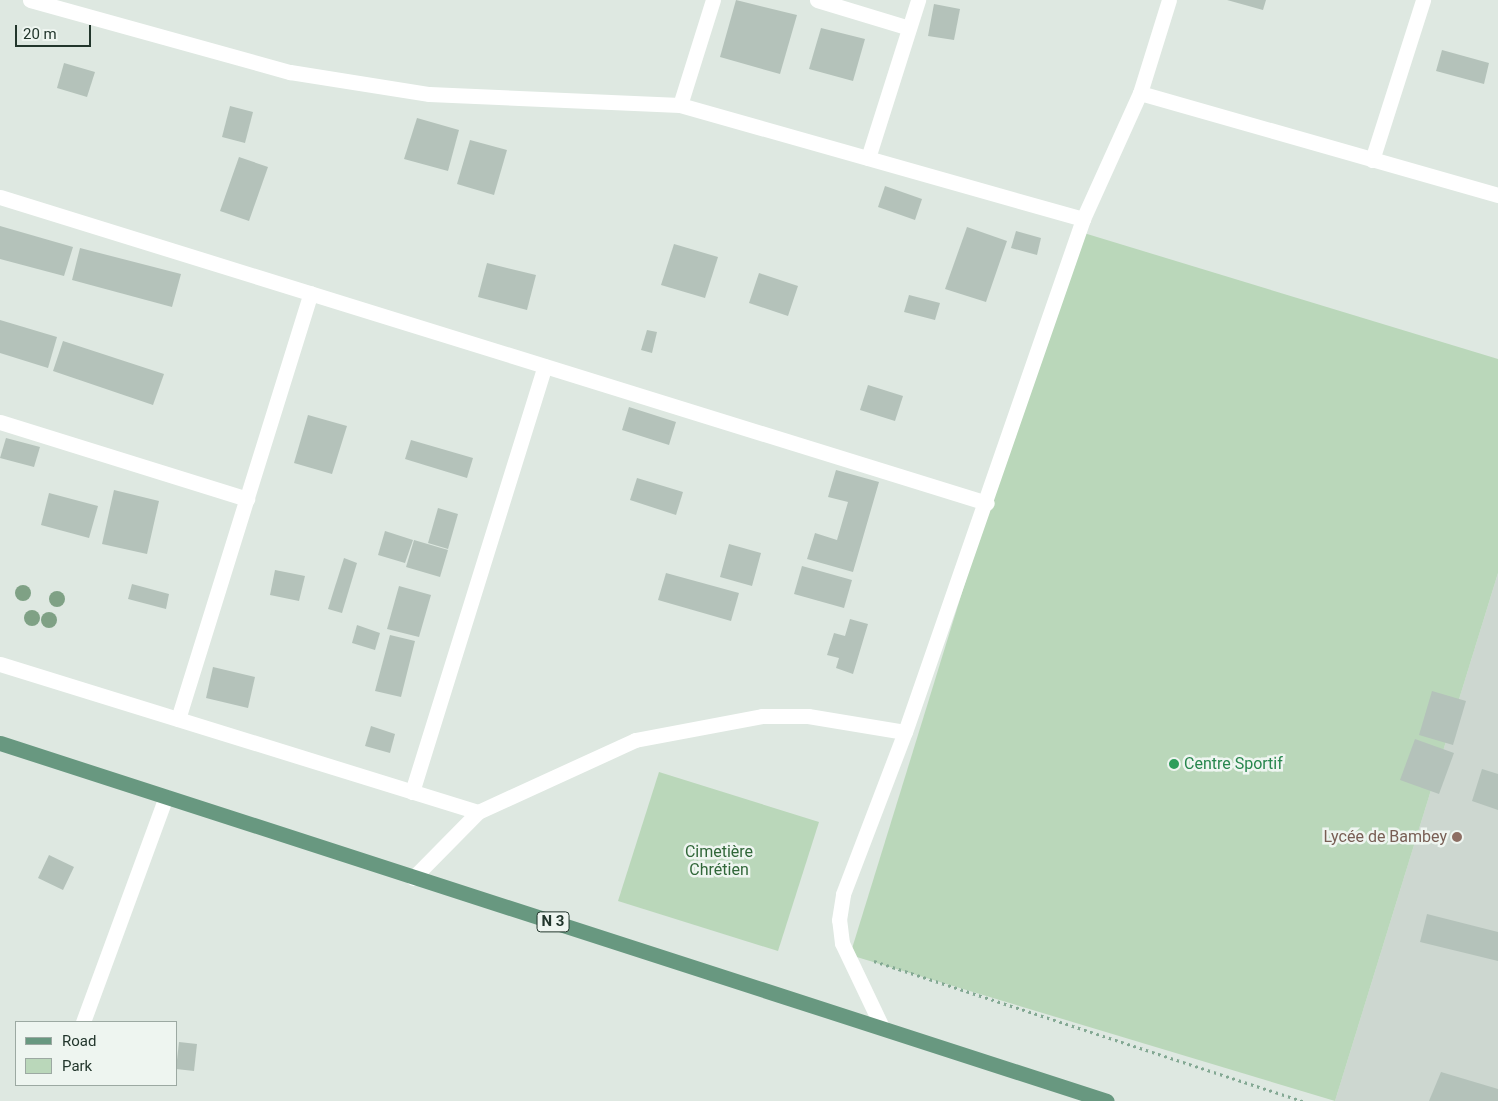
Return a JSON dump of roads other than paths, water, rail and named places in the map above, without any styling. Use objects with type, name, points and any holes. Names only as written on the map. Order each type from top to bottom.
[{"type":"main road","name":"N 3","points":[[0,743],[413,878],[882,1026],[1107,1101]]},
{"type":"street","points":[[30,0],[290,72],[429,94],[680,105],[1083,219]]},
{"type":"street","points":[[680,105],[713,0]]},
{"type":"street","points":[[816,0],[909,28]]},
{"type":"street","points":[[868,158],[918,0]]},
{"type":"street","points":[[882,1026],[847,952],[838,920],[843,894],[906,732],[987,503],[1083,219],[1140,93],[1169,0]]},
{"type":"street","points":[[1372,160],[1422,0]]},
{"type":"street","points":[[1140,93],[1498,195]]},
{"type":"street","points":[[0,197],[987,503]]},
{"type":"street","points":[[178,719],[311,294]]},
{"type":"street","points":[[412,792],[544,366]]},
{"type":"street","points":[[0,422],[247,498]]},
{"type":"street","points":[[0,664],[478,812]]},
{"type":"street","points":[[413,878],[478,812],[635,740],[713,723],[762,716],[808,716],[906,732]]},
{"type":"street","points":[[84,1021],[166,797]]},
{"type":"place","name":"Centre Sportif","points":[[1174,764]]},
{"type":"place","name":"Lycée de Bambey","points":[[1457,837]]},
{"type":"park label","name":"Cimetière Chrétien","points":[[719,861]]}]
